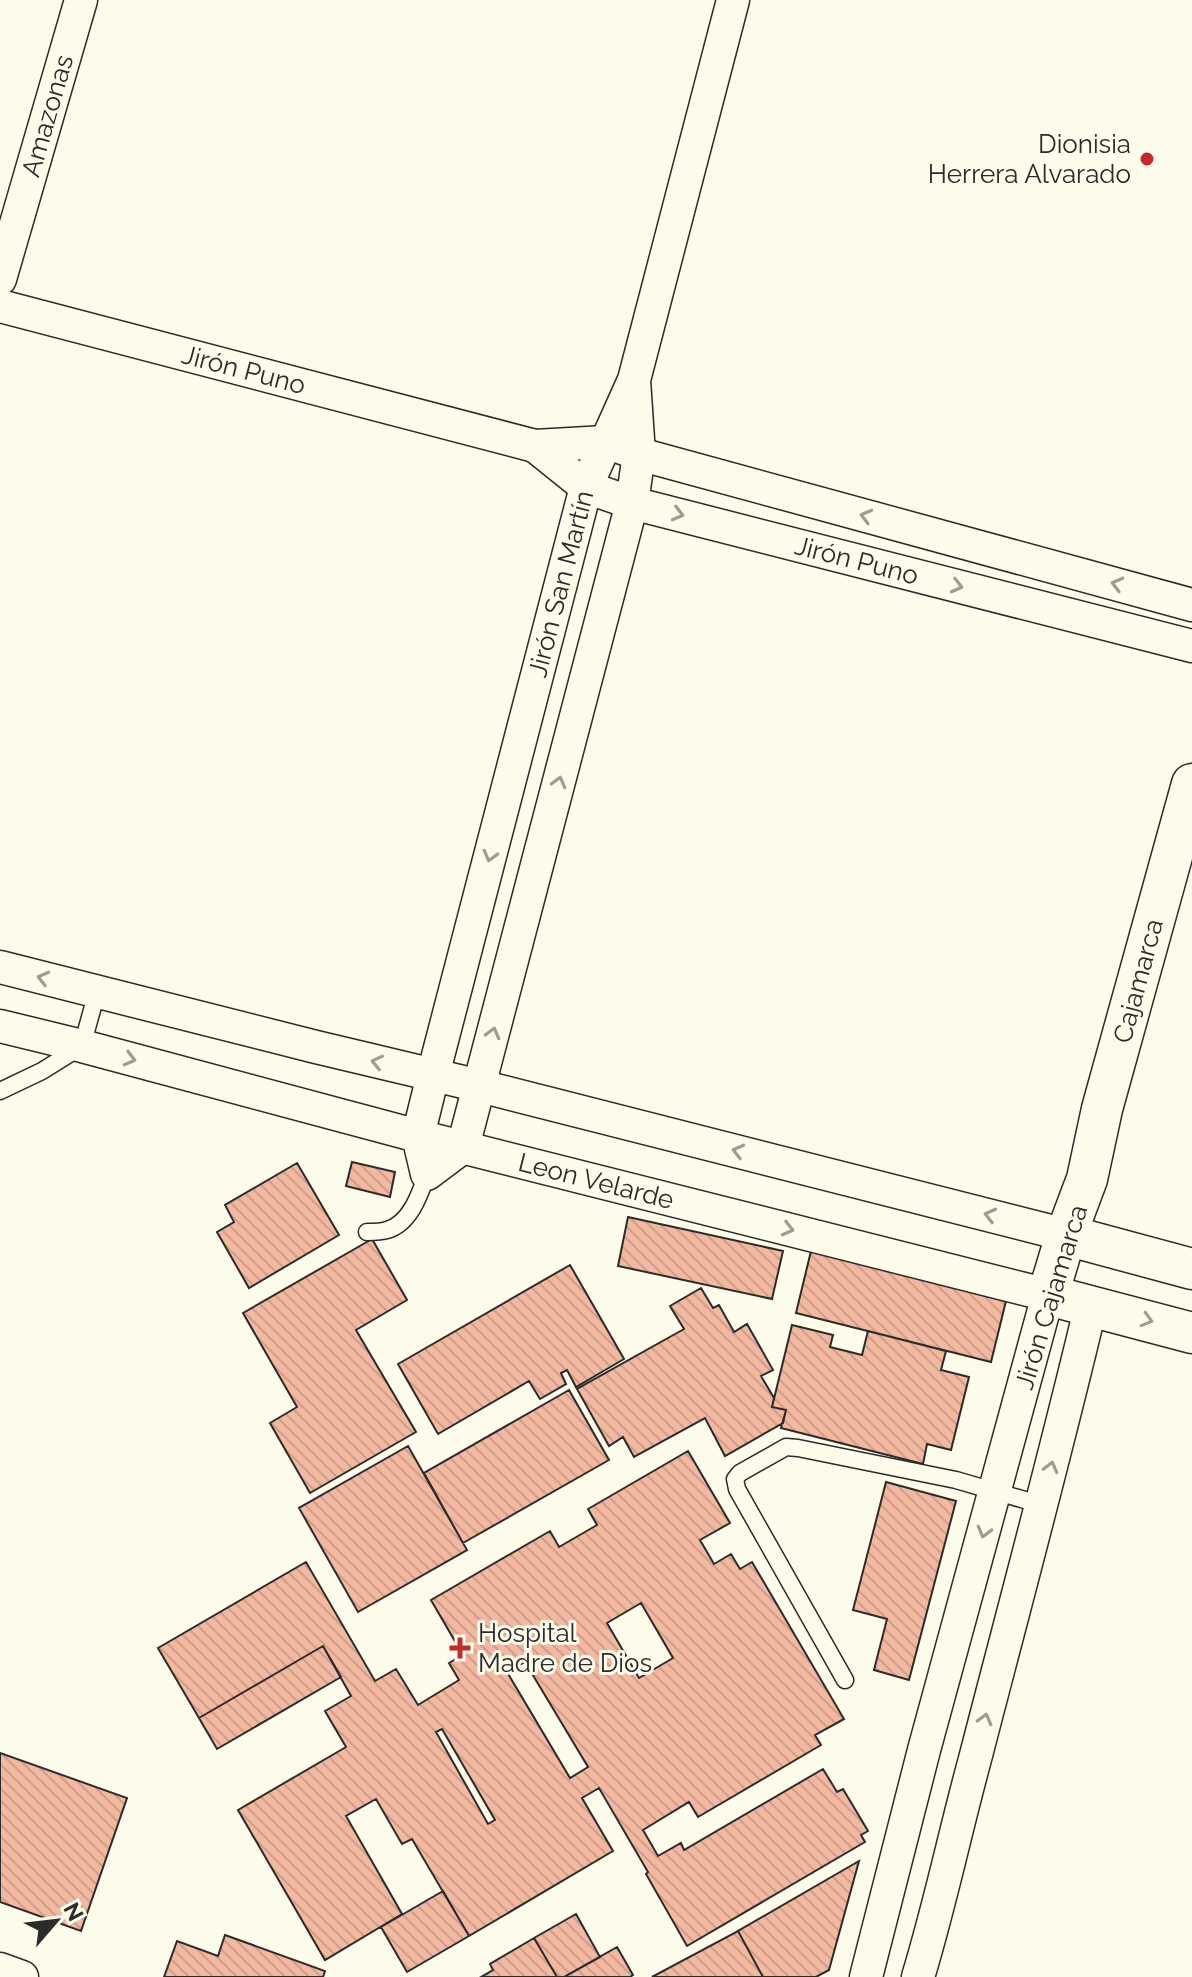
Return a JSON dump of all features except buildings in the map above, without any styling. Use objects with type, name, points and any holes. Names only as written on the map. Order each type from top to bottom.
[{"type":"street","name":"Amazonas","points":[[0,279],[81,0]]},
{"type":"street","name":"Jirón San Martín","points":[[427,1174],[418,1136],[586,487],[634,380],[733,0]]},
{"type":"street","name":"Jirón Puno","points":[[0,306],[535,446],[605,442],[639,454],[1192,605]]},
{"type":"street","points":[[427,1174],[463,1147],[632,503],[639,454],[634,380]]},
{"type":"street","name":"Jirón Puno","points":[[535,446],[586,487],[632,503],[1192,646]]},
{"type":"street","name":"Cajamarca","points":[[1087,1179],[1102,1109],[1192,784]]},
{"type":"street","points":[[0,967],[480,1086],[1192,1269]]},
{"type":"street","name":"Leon Velarde","points":[[0,1026],[1192,1333]]},
{"type":"street","name":"Jirón Cajamarca","points":[[918,1977],[936,1919],[965,1794],[1042,1505],[1091,1305],[1083,1240],[1087,1179]]},
{"type":"street","name":"Jirón Cajamarca","points":[[866,1977],[924,1750],[1048,1295],[1083,1240]]},
{"type":"street","points":[[924,1750],[965,1794]]},
{"type":"street","points":[[0,1969],[22,1977]]},
{"type":"lane","points":[[0,1091],[42,1071],[82,1046],[97,992]]},
{"type":"lane","points":[[367,1232],[389,1230],[401,1221],[412,1210],[427,1174]]},
{"type":"lane","points":[[845,1680],[737,1489],[735,1479],[740,1473],[786,1447],[956,1480],[1042,1505]]},
{"type":"place","name":"Dionisia Herrera Alvarado","points":[[1147,159]]},
{"type":"place","name":"Hospital Madre de Dios","points":[[460,1648]]}]
